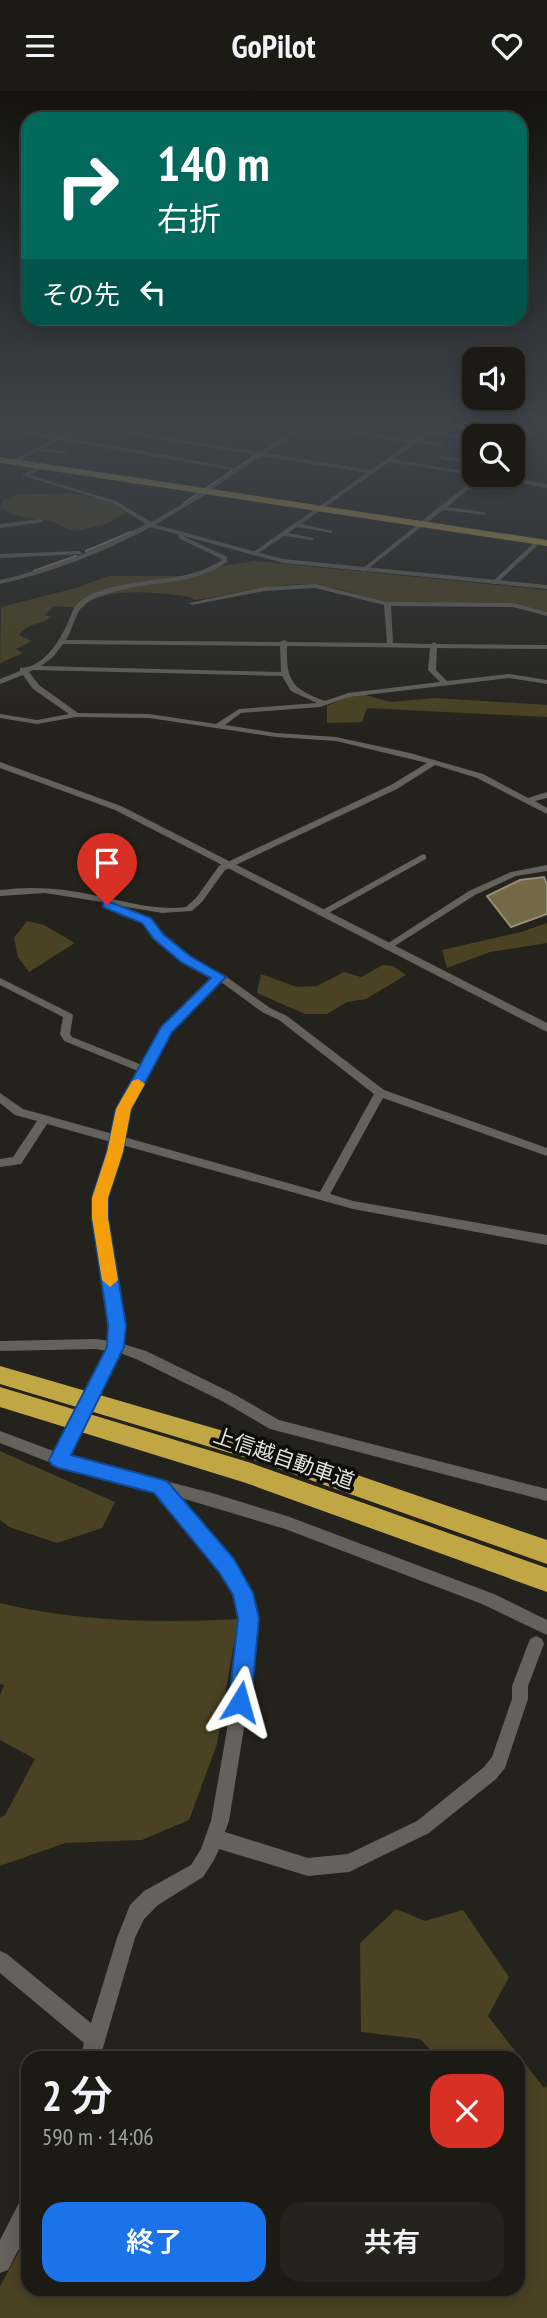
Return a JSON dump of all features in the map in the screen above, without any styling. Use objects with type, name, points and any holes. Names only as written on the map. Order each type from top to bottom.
[{"type":"highway","points":[[449,529],[543,543]]},
{"type":"highway","name":"上信越自動車道","points":[[0,1375],[258,1451],[547,1552]]},
{"type":"highway","name":"上信越自動車道","points":[[0,1397],[248,1473],[547,1580]]},
{"type":"street","points":[[0,582],[88,553],[146,529]]},
{"type":"street","points":[[162,529],[283,561],[547,587]]},
{"type":"street","points":[[254,554],[290,529]]},
{"type":"street","points":[[315,529],[330,532]]},
{"type":"street","points":[[364,570],[418,529]]},
{"type":"street","points":[[283,534],[311,539]]},
{"type":"street","points":[[33,669],[58,650],[79,605],[95,596],[173,580],[224,562],[225,558],[182,538],[181,535]]},
{"type":"street","points":[[494,583],[543,543]]},
{"type":"street","points":[[0,556],[88,553]]},
{"type":"street","points":[[192,603],[264,589],[314,586],[387,604],[513,605],[547,614]]},
{"type":"street","points":[[387,604],[390,643]]},
{"type":"street","points":[[63,642],[390,643],[547,647]]},
{"type":"street","points":[[284,642],[282,674],[296,693],[325,703]]},
{"type":"street","points":[[434,644],[432,670],[446,684]]},
{"type":"street","points":[[0,682],[23,670],[33,669],[282,674]]},
{"type":"street","points":[[23,670],[36,687],[76,715]]},
{"type":"street","points":[[217,727],[239,711],[309,707],[348,695],[509,676],[547,682]]},
{"type":"street","points":[[0,716],[37,722],[76,715],[149,716],[276,735],[326,737],[434,762],[490,780],[547,811]]},
{"type":"street","points":[[0,893],[33,888],[157,911],[189,908],[207,891],[216,873],[394,787],[434,762]]},
{"type":"street","points":[[0,765],[118,808],[547,1028]]},
{"type":"street","points":[[530,800],[547,795]]},
{"type":"street","points":[[322,913],[423,857]]},
{"type":"street","points":[[387,947],[472,894],[514,873],[547,868]]},
{"type":"street","points":[[106,900],[107,905],[146,921],[158,937],[185,959],[220,977],[245,997],[284,1018],[380,1093],[547,1151]]},
{"type":"street","points":[[61,1454],[113,1353],[117,1325],[100,1218],[100,1198],[115,1152],[124,1109],[172,1022],[220,977]]},
{"type":"street","points":[[0,981],[68,1016],[65,1034],[68,1039],[145,1070]]},
{"type":"street","points":[[323,1197],[380,1093]]},
{"type":"street","points":[[0,1097],[19,1112],[323,1197],[547,1240]]},
{"type":"street","points":[[0,1163],[17,1161],[44,1119]]},
{"type":"street","points":[[0,1346],[96,1344],[113,1353],[141,1355],[215,1391],[275,1425],[547,1495]]},
{"type":"street","points":[[0,1437],[287,1523],[488,1599],[547,1628]]},
{"type":"street","points":[[0,1961],[93,2049],[126,1938],[137,1912],[151,1898],[197,1871],[208,1854],[220,1821],[244,1678],[248,1618],[242,1593],[227,1565],[160,1486]]},
{"type":"street","points":[[214,1838],[308,1867],[349,1863],[423,1827],[490,1773],[499,1762],[520,1699],[520,1686],[536,1644]]},
{"type":"street","points":[[0,2262],[21,2222]]},
{"type":"shaded area","points":[[255,561],[547,590],[547,612],[496,603],[397,603],[327,587],[300,584],[194,600],[190,597],[164,594],[118,593],[92,601],[83,608],[53,606],[45,615],[51,617],[27,628],[19,635],[32,641],[16,649],[23,653],[0,663],[1,607],[76,588],[109,576],[182,576],[215,567]]},
{"type":"shaded area","points":[[365,695],[391,702],[435,698],[547,705],[547,717],[367,708],[362,722],[327,723],[327,706],[347,697]]},
{"type":"shaded area","points":[[544,877],[547,885],[547,914],[511,927],[487,896],[520,880]]},
{"type":"shaded area","points":[[27,921],[44,925],[75,943],[29,972],[18,957],[14,938]]},
{"type":"shaded area","points":[[547,923],[547,943],[490,952],[447,968],[442,950],[521,932]]},
{"type":"shaded area","points":[[383,965],[393,966],[406,975],[366,999],[347,1002],[327,1014],[305,1014],[257,993],[261,974],[297,987],[317,986],[344,972],[361,977]]},
{"type":"shaded area","points":[[0,1451],[115,1502],[102,1528],[57,1543],[9,1527],[0,1520]]},
{"type":"shaded area","points":[[0,1603],[59,1614],[119,1620],[238,1619],[217,1744],[189,1820],[142,1840],[65,1843],[0,1866],[0,1818],[5,1815],[35,1759],[0,1740],[0,1695],[4,1685],[0,1684]]},
{"type":"shaded area","points":[[396,1909],[425,1921],[463,1910],[509,1977],[488,2016],[515,2051],[431,2051],[420,2039],[361,2032],[360,1943]]},
{"type":"shaded area","points":[[525,2064],[544,2088],[547,2086],[547,2318],[0,2318],[0,2286],[21,2248],[21,2296],[525,2296]]},
{"type":"waterway","points":[[86,551],[131,532]]},
{"type":"waterway","points":[[34,571],[76,556]]},
{"type":"slow traffic","points":[[110,1280],[100,1218],[100,1198],[115,1152],[124,1109],[138,1084]]},
{"type":"route","points":[[107,905],[146,921],[152,925],[158,937],[185,959],[220,977],[166,1030],[124,1109],[115,1152],[100,1198],[100,1218],[117,1325],[116,1347],[59,1460],[160,1486],[227,1565],[242,1593],[248,1618],[240,1702]]}]
